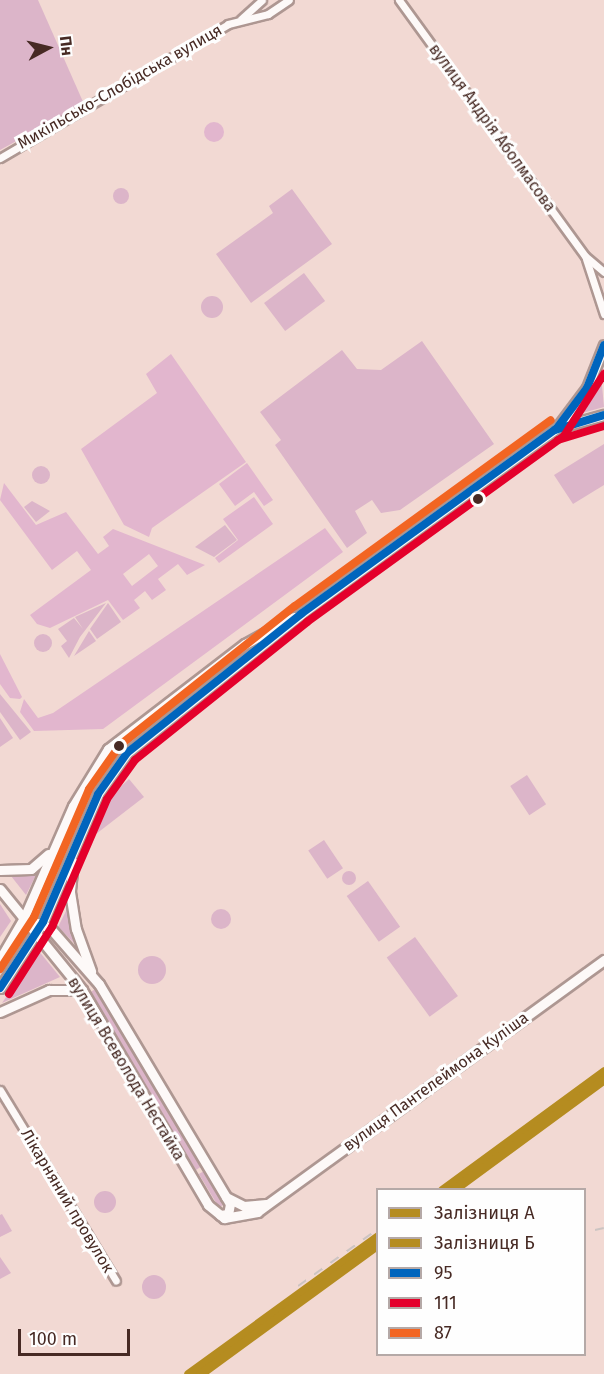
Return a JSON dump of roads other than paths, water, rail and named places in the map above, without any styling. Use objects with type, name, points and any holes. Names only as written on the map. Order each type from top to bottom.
[{"type":"street","name":"Микільсько-Слобідська вулиця","points":[[0,158],[241,19],[262,0]]},
{"type":"street","name":"Микільсько-Слобідська вулиця","points":[[241,19],[268,14],[289,0]]},
{"type":"street","name":"вулиця Андрія Аболмасова","points":[[399,0],[585,256],[604,272]]},
{"type":"street","name":"вулиця Андрія Аболмасова","points":[[585,256],[604,314]]},
{"type":"street","points":[[0,988],[43,922],[110,773],[127,753],[301,614],[557,428],[587,388],[604,348]]},
{"type":"street","points":[[557,428],[604,415]]},
{"type":"street","points":[[0,959],[24,918],[55,845],[116,741],[245,644],[301,614]]},
{"type":"street","points":[[77,843],[70,892],[93,976]]},
{"type":"street","points":[[0,870],[31,869],[55,845]]},
{"type":"street","points":[[0,889],[24,918],[43,922]]},
{"type":"street","name":"вулиця Всеволода Нестайка","points":[[24,918],[82,990],[217,1214]]},
{"type":"street","name":"вулиця Всеволода Нестайка","points":[[43,922],[93,976],[225,1195]]},
{"type":"street","name":"вулиця Пантелеймона Куліша","points":[[217,1214],[241,1218],[268,1204],[604,960]]},
{"type":"street","points":[[0,1012],[50,990],[82,990]]},
{"type":"street","name":"Лікарняний провулок","points":[[0,1090],[116,1281]]},
{"type":"street","points":[[225,1195],[244,1206],[268,1204]]},
{"type":"street","points":[[217,1214],[231,1209],[225,1195]]},
{"type":"railway","points":[[595,1230],[604,1228]]},
{"type":"railway","points":[[298,1286],[376,1230]]},
{"type":"rail line","name":"A","points":[[445,1188],[604,1071]]},
{"type":"rail line","name":"Б","points":[[456,1188],[604,1079]]},
{"type":"rail line","name":"A","points":[[188,1374],[376,1237]]},
{"type":"rail line","name":"Б","points":[[200,1374],[376,1245]]}]
